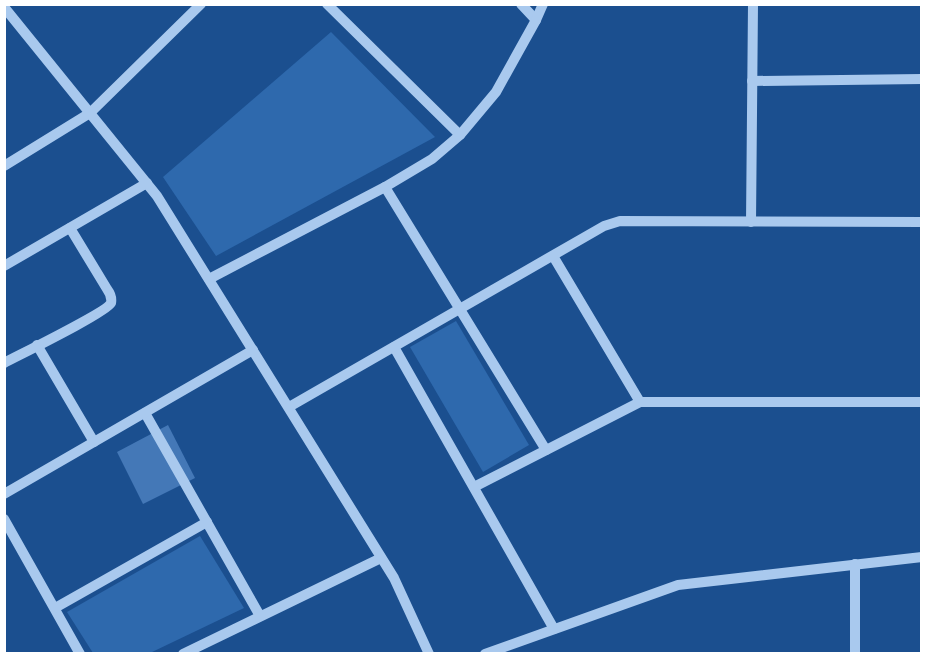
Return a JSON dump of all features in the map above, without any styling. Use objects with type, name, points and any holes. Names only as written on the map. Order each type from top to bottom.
[{"type":"street","points":[[4,166],[90,113],[201,4]]},
{"type":"street","points":[[327,4],[460,135]]},
{"type":"street","points":[[520,4],[536,20]]},
{"type":"street","points":[[208,279],[385,187],[432,159],[460,135],[496,92],[543,4]]},
{"type":"street","points":[[752,222],[753,4]]},
{"type":"street","points":[[5,6],[157,196],[394,578],[429,654]]},
{"type":"street","points":[[752,81],[921,79]]},
{"type":"street","points":[[4,266],[147,183]]},
{"type":"street","points":[[385,187],[546,450]]},
{"type":"street","points":[[289,407],[604,226],[620,221],[921,222]]},
{"type":"street","points":[[4,363],[83,322],[111,303],[111,296],[70,228]]},
{"type":"street","points":[[553,256],[640,402]]},
{"type":"street","points":[[37,345],[94,442]]},
{"type":"street","points":[[394,347],[555,629]]},
{"type":"street","points":[[4,494],[253,350]]},
{"type":"street","points":[[474,487],[640,402],[921,402]]},
{"type":"street","points":[[145,413],[260,616]]},
{"type":"street","points":[[4,519],[80,654]]},
{"type":"street","points":[[55,608],[207,522]]},
{"type":"street","points":[[485,654],[678,585],[921,557]]},
{"type":"street","points":[[183,654],[381,558]]},
{"type":"street","points":[[855,564],[855,654]]},
{"type":"shaded area","points":[[331,32],[435,137],[216,256],[163,177]]},
{"type":"shaded area","points":[[456,321],[529,445],[483,472],[410,347]]},
{"type":"shaded area","points":[[200,536],[244,608],[150,653],[93,653],[67,612]]},
{"type":"building","points":[[168,425],[195,478],[143,504],[117,452]]}]
